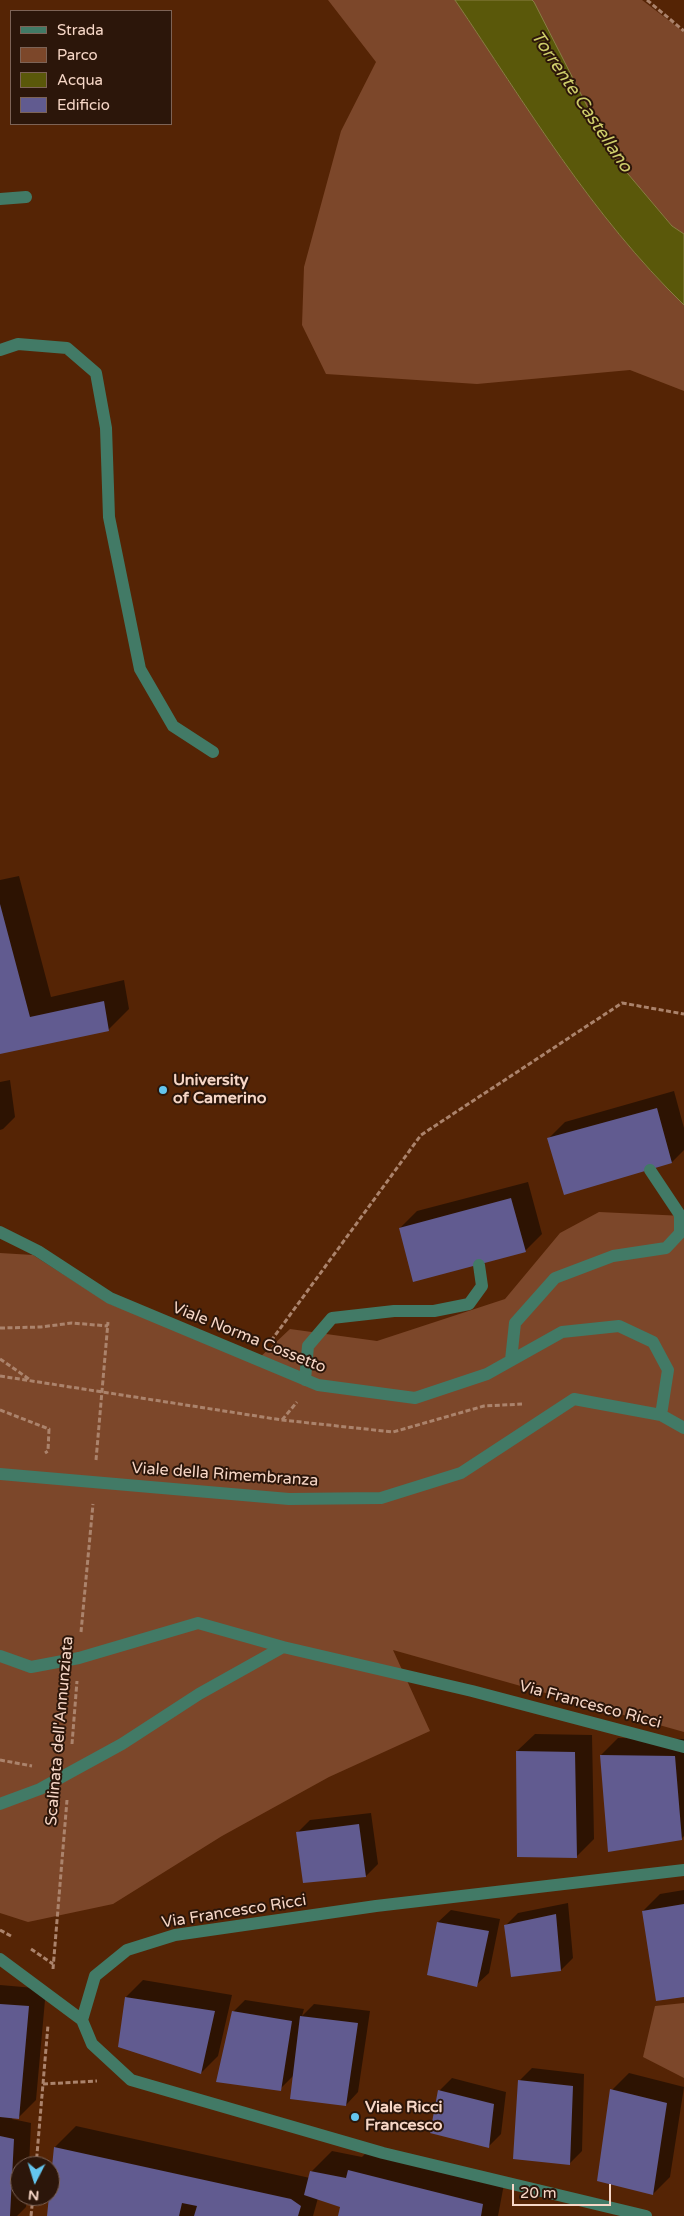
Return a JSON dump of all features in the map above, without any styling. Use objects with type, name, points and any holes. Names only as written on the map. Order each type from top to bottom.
[{"type":"street","points":[[0,199],[26,197]]},
{"type":"street","points":[[0,350],[18,344],[67,348],[96,373],[106,428],[109,517],[140,669],[173,726],[213,752]]},
{"type":"street","points":[[511,1360],[515,1323],[555,1278],[613,1256],[666,1248],[680,1233],[680,1216],[650,1170]]},
{"type":"street","name":"Viale Norma Cossetto","points":[[0,1232],[38,1251],[110,1298],[318,1385],[415,1398],[487,1374],[562,1332],[619,1326],[653,1342],[668,1370],[661,1415]]},
{"type":"street","points":[[305,1380],[308,1346],[332,1318],[394,1311],[434,1311],[469,1304],[482,1286],[479,1265]]},
{"type":"street","name":"Viale della Rimembranza","points":[[4,1474],[288,1499],[381,1498],[461,1472],[574,1399],[661,1415],[684,1428]]},
{"type":"street","points":[[0,1656],[31,1667],[79,1658],[198,1623],[283,1647]]},
{"type":"street","points":[[0,1804],[40,1789],[70,1773],[122,1744],[199,1694],[283,1647]]},
{"type":"street","name":"Via Francesco Ricci","points":[[283,1647],[472,1690],[684,1747]]},
{"type":"street","name":"Via Francesco Ricci","points":[[82,2020],[95,1976],[127,1950],[176,1935],[376,1906],[684,1870]]},
{"type":"street","points":[[0,1959],[82,2020],[92,2044],[131,2080],[383,2153],[646,2216]]},
{"type":"path","points":[[647,0],[684,31]]},
{"type":"path","points":[[258,1360],[421,1135],[622,1003],[684,1014]]},
{"type":"path","name":"Scalinata dell'Annunziata","points":[[37,2156],[110,1298]]},
{"type":"path","points":[[0,1328],[41,1327],[72,1323],[108,1326]]},
{"type":"path","points":[[0,1359],[31,1381]]},
{"type":"path","points":[[0,1376],[282,1420],[393,1432],[484,1406],[529,1404]]},
{"type":"path","points":[[0,1410],[49,1429],[48,1451],[4,1474]]},
{"type":"path","points":[[43,2084],[131,2080]]},
{"type":"green space","points":[[328,0],[455,0],[534,119],[590,197],[619,235],[684,305],[684,391],[630,370],[477,384],[326,374],[302,325],[304,267],[341,131],[376,62]]},
{"type":"green space","points":[[532,0],[642,0],[684,32],[684,234],[672,226],[612,155]]},
{"type":"green space","points":[[599,1212],[684,1216],[684,1732],[393,1650],[430,1731],[329,1777],[222,1836],[113,1904],[28,1922],[0,1913],[0,1253],[33,1255],[110,1304],[257,1360],[290,1329],[377,1341],[505,1299],[560,1233]]},
{"type":"green space","points":[[684,2003],[684,2078],[643,2057],[655,2006]]},
{"type":"water","name":"Torrente Castellano","points":[[455,0],[532,0],[534,2],[612,155],[672,226],[684,234],[684,305],[619,235],[590,197],[534,119]]},
{"type":"building","points":[[0,904],[30,1017],[104,1001],[109,1031],[0,1054]]},
{"type":"building","points":[[657,1108],[672,1163],[564,1195],[547,1138]]},
{"type":"building","points":[[511,1198],[526,1252],[413,1282],[399,1228]]},
{"type":"building","points":[[516,1751],[575,1752],[577,1858],[517,1857]]},
{"type":"building","points":[[600,1755],[675,1756],[682,1840],[608,1852]]},
{"type":"building","points":[[359,1824],[366,1877],[303,1883],[296,1832]]},
{"type":"building","points":[[684,1904],[684,1997],[656,2001],[642,1911]]},
{"type":"building","points":[[556,1914],[561,1971],[511,1977],[504,1925]]},
{"type":"building","points":[[437,1922],[489,1931],[477,1987],[427,1975]]},
{"type":"building","points":[[125,1997],[215,2011],[201,2074],[118,2047]]},
{"type":"building","points":[[0,2004],[29,2006],[19,2119],[0,2117]]},
{"type":"building","points":[[232,2011],[292,2021],[281,2091],[216,2082]]},
{"type":"building","points":[[300,2016],[358,2023],[346,2106],[290,2099]]},
{"type":"building","points":[[518,2080],[573,2086],[570,2165],[513,2159]]},
{"type":"building","points":[[610,2089],[667,2103],[653,2195],[597,2181]]},
{"type":"building","points":[[438,2090],[494,2104],[489,2148],[430,2133]]},
{"type":"building","points":[[0,2136],[14,2139],[13,2156],[10,2156],[10,2216],[0,2216]]},
{"type":"building","points":[[54,2147],[291,2199],[301,2206],[298,2216],[194,2216],[197,2206],[182,2203],[179,2216],[47,2216],[48,2206],[60,2206],[60,2156],[53,2156]]},
{"type":"building","points":[[348,2170],[483,2204],[481,2216],[338,2216],[340,2207],[304,2195],[310,2171],[346,2178]]},
{"type":"place","name":"University of Camerino","points":[[163,1090]]},
{"type":"place","name":"Viale Ricci Francesco","points":[[355,2117]]}]
